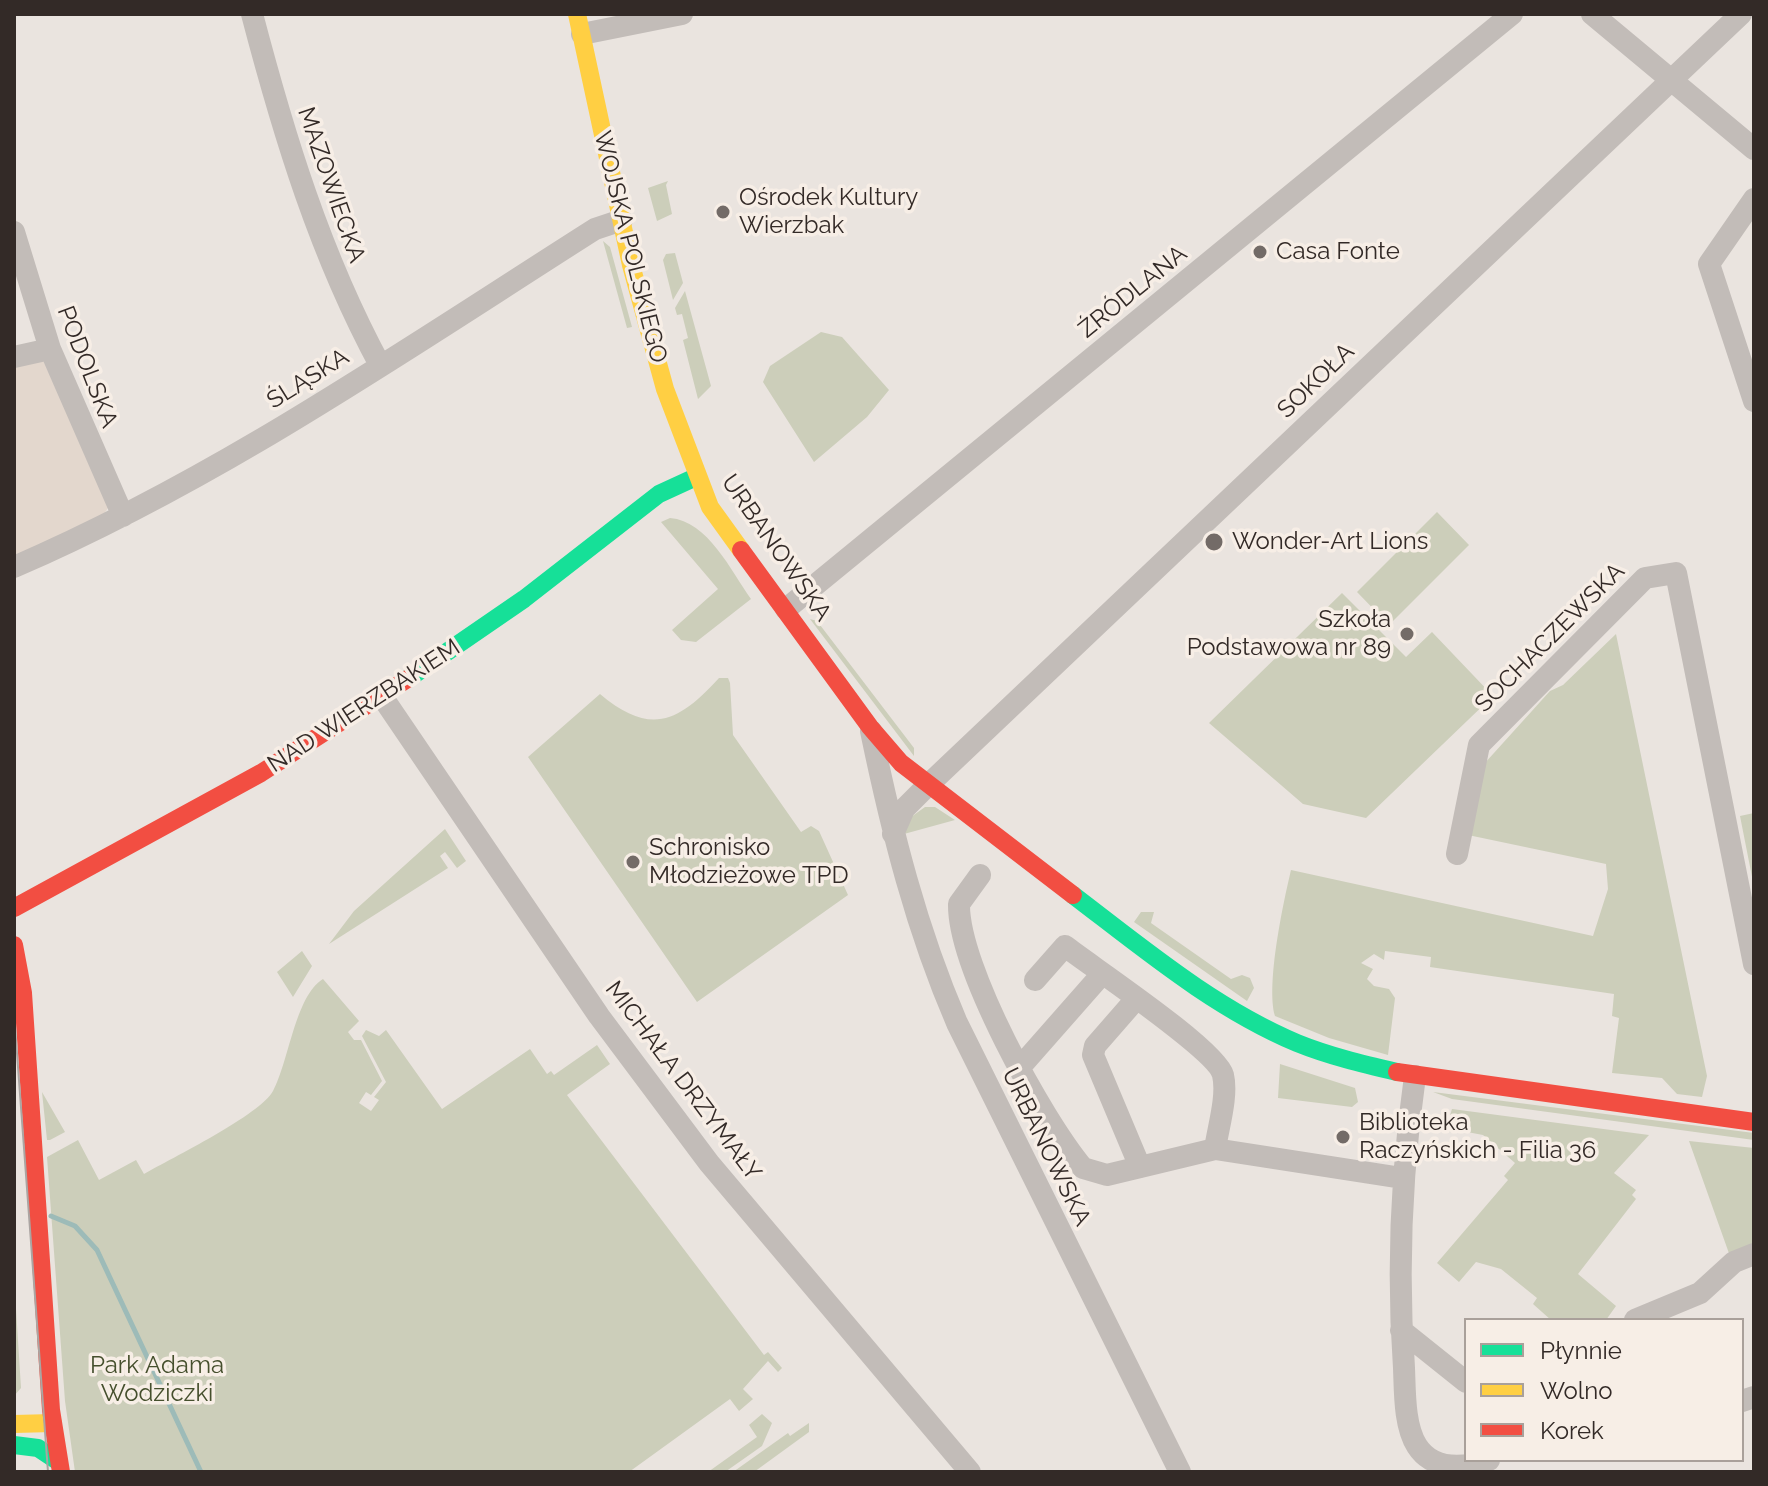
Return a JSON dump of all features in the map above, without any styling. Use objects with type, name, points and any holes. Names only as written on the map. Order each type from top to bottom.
[{"type":"street","name":"MAZOWIECKA","points":[[252,14],[305,198],[336,280],[380,365]]},
{"type":"street","points":[[579,24],[682,14]]},
{"type":"street","name":"ŹRÓDLANA","points":[[786,609],[1512,14]]},
{"type":"street","points":[[1592,14],[1754,149]]},
{"type":"street","name":"SOKOŁA","points":[[927,786],[1741,14]]},
{"type":"street","name":"WOJSKA POLSKIEGO","points":[[579,24],[622,220],[676,425],[696,477]]},
{"type":"street","points":[[1748,208],[1709,264],[1754,401]]},
{"type":"street","name":"ŚLĄSKA","points":[[14,567],[123,516],[221,464],[595,229],[622,220]]},
{"type":"street","name":"PODOLSKA","points":[[14,232],[50,349],[123,516]]},
{"type":"street","points":[[14,357],[50,349]]},
{"type":"street","name":"URBANOWSKA","points":[[696,477],[710,507],[870,727],[927,786],[1174,972],[1236,1013],[1320,1052],[1415,1076],[1754,1122]]},
{"type":"street","name":"NAD WIERZBAKIEM","points":[[14,908],[261,773],[383,698],[524,599],[659,494],[696,477]]},
{"type":"street","name":"SOCHACZEWSKA","points":[[1457,854],[1479,745],[1645,578],[1676,573],[1754,964]]},
{"type":"street","name":"MICHAŁA DRZYMAŁY","points":[[383,698],[599,1016],[700,1151],[970,1472]]},
{"type":"street","name":"URBANOWSKA","points":[[870,727],[893,834],[927,954],[957,1023],[1180,1472]]},
{"type":"street","points":[[893,834],[904,809],[927,786]]},
{"type":"street","points":[[980,875],[959,904],[966,946],[1057,1149],[1083,1168],[1107,1175],[1215,1149],[1402,1178]]},
{"type":"street","points":[[14,945],[23,993],[53,1423],[60,1467]]},
{"type":"street","points":[[1035,980],[1065,946],[1136,999],[1152,1007],[1220,1068],[1224,1084],[1215,1149]]},
{"type":"street","points":[[1021,1066],[1102,974]]},
{"type":"street","points":[[1136,999],[1095,1046],[1093,1055],[1140,1167]]},
{"type":"street","points":[[1415,1076],[1402,1178],[1401,1330],[1405,1394],[1417,1447],[1433,1460],[1452,1466],[1477,1462]]},
{"type":"street","points":[[1640,1318],[1700,1293],[1734,1262],[1754,1254]]},
{"type":"street","points":[[1401,1330],[1464,1380]]},
{"type":"street","points":[[14,1424],[53,1423]]},
{"type":"street","points":[[14,1445],[38,1448],[60,1467]]},
{"type":"green space","points":[[668,181],[666,185],[672,214],[657,221],[648,188]]},
{"type":"green space","points":[[603,241],[610,247],[632,327],[627,328]]},
{"type":"green space","points":[[675,253],[683,283],[673,300],[663,260],[666,254]]},
{"type":"green space","points":[[685,291],[711,386],[698,399],[683,340],[688,338],[682,314],[677,315],[675,308]]},
{"type":"green space","points":[[821,332],[842,337],[889,390],[867,417],[814,462],[763,382],[770,366]]},
{"type":"green space","points":[[1437,512],[1469,545],[1389,625],[1357,592]]},
{"type":"green space","points":[[670,518],[684,521],[707,538],[751,599],[696,642],[681,640],[672,630],[718,589],[661,522]]},
{"type":"green space","points":[[1342,593],[1406,657],[1432,632],[1493,696],[1366,818],[1303,804],[1209,723]]},
{"type":"green space","points":[[810,619],[817,621],[914,748],[914,756]]},
{"type":"green space","points":[[1616,634],[1707,1076],[1702,1097],[1677,1094],[1662,1078],[1612,1073],[1619,1018],[1612,1016],[1614,994],[1430,967],[1431,957],[1385,951],[1384,960],[1374,954],[1361,963],[1373,969],[1367,979],[1374,986],[1389,989],[1395,998],[1388,1055],[1329,1038],[1275,1016],[1274,965],[1291,870],[1593,936],[1608,889],[1606,864],[1468,835],[1484,764],[1550,691],[1563,685]]},
{"type":"green space","points":[[719,678],[728,678],[730,683],[733,735],[801,832],[811,826],[819,831],[848,895],[697,1002],[528,757],[600,694],[634,716],[663,719],[690,705]]},
{"type":"green space","points":[[925,807],[935,807],[955,820],[904,834],[911,817]]},
{"type":"green space","points":[[1754,813],[1754,887],[1740,816]]},
{"type":"green space","points":[[445,829],[466,861],[457,868],[445,852],[440,856],[448,868],[329,944],[354,911]]},
{"type":"green space","points":[[1141,912],[1154,912],[1151,923],[1231,979],[1242,975],[1250,978],[1254,988],[1247,1001],[1134,922]]},
{"type":"green space","points":[[302,951],[312,966],[293,997],[277,972]]},
{"type":"green space","name":"Park Adama Wodziczki","points":[[323,979],[359,1021],[348,1032],[354,1040],[361,1040],[382,1081],[371,1095],[366,1092],[359,1103],[371,1111],[379,1100],[374,1097],[386,1082],[362,1036],[366,1030],[379,1036],[386,1030],[442,1109],[530,1049],[547,1074],[551,1071],[554,1075],[597,1045],[610,1064],[567,1095],[764,1355],[768,1352],[782,1368],[778,1372],[768,1361],[743,1389],[753,1399],[739,1411],[730,1399],[629,1472],[75,1472],[65,1401],[47,1157],[78,1140],[99,1180],[136,1160],[144,1174],[234,1124],[265,1101],[273,1091],[299,1014],[313,988]]},
{"type":"green space","points":[[1280,1064],[1355,1088],[1358,1102],[1352,1107],[1278,1098]]},
{"type":"green space","points":[[42,1092],[65,1132],[50,1140],[47,1140]]},
{"type":"green space","points":[[1433,1092],[1754,1133],[1754,1140],[1452,1099]]},
{"type":"green space","points":[[1452,1109],[1649,1135],[1614,1173],[1636,1190],[1632,1195],[1636,1199],[1578,1274],[1616,1306],[1607,1318],[1549,1318],[1533,1304],[1537,1298],[1501,1269],[1476,1262],[1459,1282],[1437,1263],[1508,1180],[1504,1176],[1515,1163],[1483,1135],[1446,1128]]},
{"type":"green space","points":[[1689,1141],[1754,1148],[1754,1253],[1731,1259]]},
{"type":"green space","points":[[14,1277],[21,1388],[14,1396]]},
{"type":"green space","points":[[762,1414],[772,1423],[762,1446],[725,1472],[708,1472],[757,1437],[749,1425]]},
{"type":"green space","points":[[809,1423],[809,1432],[754,1472],[733,1472],[788,1433],[790,1436]]},
{"type":"shaded area","points":[[43,360],[109,506],[103,516],[14,556],[14,364]]},
{"type":"waterway","points":[[51,1216],[75,1226],[97,1250],[201,1472]]},
{"type":"tram line","points":[[14,1013],[48,1472]]},
{"type":"traffic: fast","points":[[409,678],[524,599],[659,494],[696,477]]},
{"type":"traffic: fast","points":[[1073,895],[1180,976],[1266,1029],[1309,1048],[1397,1072]]},
{"type":"traffic: fast","points":[[14,1445],[38,1448],[59,1462]]},
{"type":"traffic: slow","points":[[577,14],[631,265],[665,389],[710,507],[741,550]]},
{"type":"traffic: slow","points":[[14,1424],[53,1423]]},
{"type":"traffic: jam","points":[[741,550],[870,727],[901,763],[1073,895]]},
{"type":"traffic: jam","points":[[14,908],[261,773],[409,678]]},
{"type":"traffic: jam","points":[[14,945],[23,993],[51,1410],[61,1472]]},
{"type":"traffic: jam","points":[[1397,1072],[1754,1122]]},
{"type":"place","name":"Ośrodek Kultury Wierzbak","points":[[723,212]]},
{"type":"place","name":"Casa Fonte","points":[[1260,252]]},
{"type":"place","name":"Wonder-Art Lions","points":[[1214,542]]},
{"type":"place","name":"Szkoła Podstawowa nr 89","points":[[1407,634]]},
{"type":"place","name":"Schronisko Młodzieżowe TPD","points":[[633,862]]},
{"type":"place","name":"Biblioteka Raczyńskich - Filia 36","points":[[1343,1137]]}]
